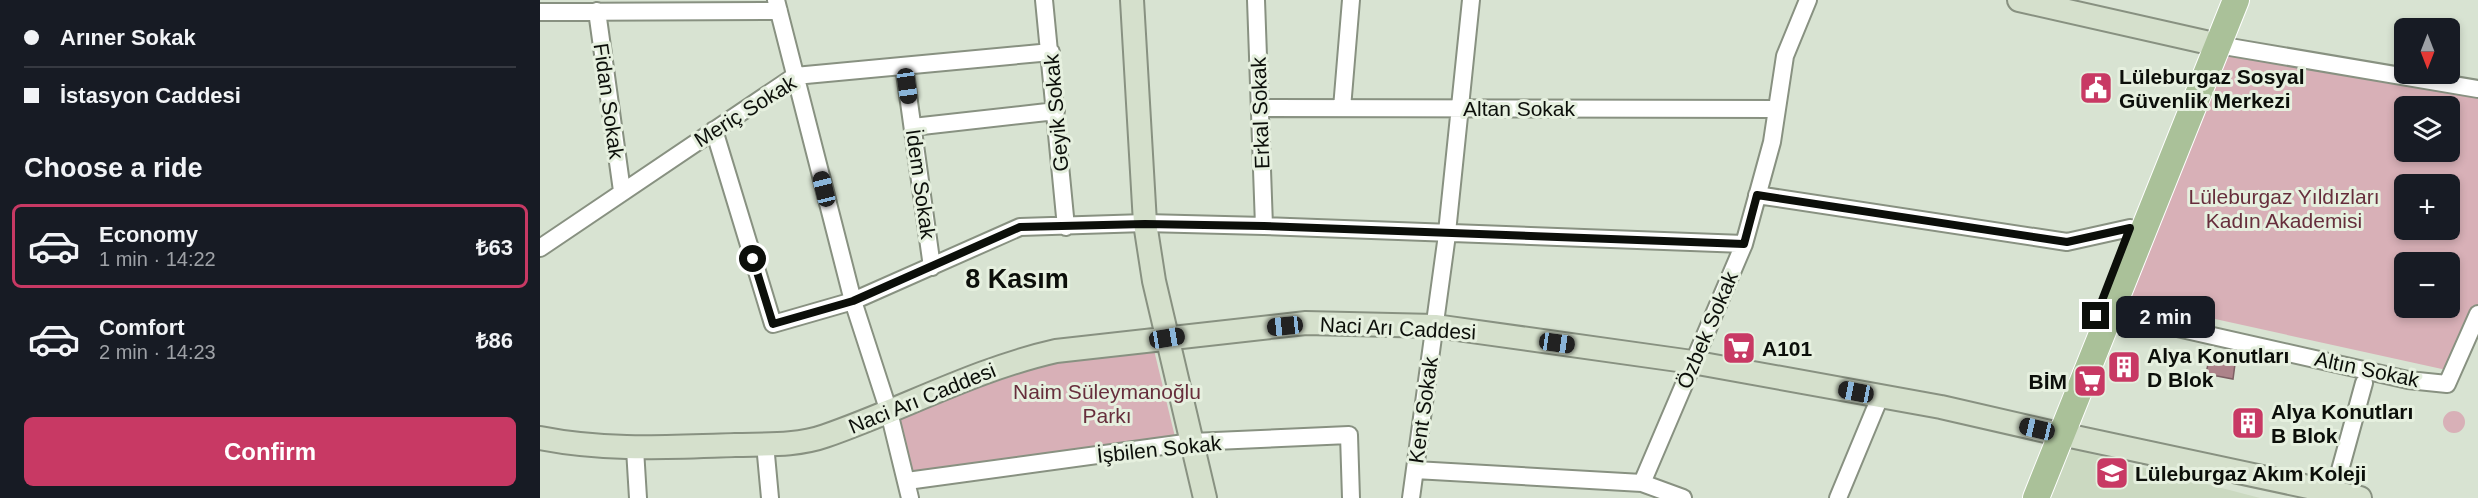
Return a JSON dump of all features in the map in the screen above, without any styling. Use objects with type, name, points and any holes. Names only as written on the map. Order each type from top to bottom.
[{"type":"main road","points":[[2022,498],[2056,433],[2111,313],[2212,44],[2222,0]]},
{"type":"main road","points":[[2036,498],[2056,433],[2130,228],[2212,44],[2236,0]]},
{"type":"street","name":"Geyik Sokak","points":[[1044,0],[1051,51],[1066,227]]},
{"type":"street","points":[[1132,0],[1145,224],[1154,281],[1205,498]]},
{"type":"street","name":"Erkal Sokak","points":[[1256,0],[1264,226]]},
{"type":"street","points":[[1342,108],[1351,0]]},
{"type":"street","name":"Kent Sokak","points":[[1411,498],[1447,233],[1471,0]]},
{"type":"street","name":"Özbek Sokak","points":[[1642,483],[1744,244],[1772,142],[1785,56],[1808,0]]},
{"type":"street","points":[[2019,0],[2212,44],[2478,89]]},
{"type":"street","points":[[540,12],[777,5],[853,301],[889,412],[909,490]]},
{"type":"street","name":"Fidan Sokak","points":[[597,11],[622,191]]},
{"type":"street","name":"Meriç Sokak","points":[[540,248],[795,76],[1051,51]]},
{"type":"street","name":"İdem Sokak","points":[[904,66],[932,267]]},
{"type":"street","name":"Altan Sokak","points":[[1260,108],[1778,109]]},
{"type":"street","points":[[913,127],[1056,111]]},
{"type":"street","points":[[714,130],[773,324],[853,301],[1020,227],[1145,224],[1264,226],[1744,244]]},
{"type":"street","points":[[1757,195],[2067,242],[2130,228]]},
{"type":"street","name":"Altın Sokak","points":[[2111,313],[2408,380],[2447,384],[2478,314]]},
{"type":"street","name":"Naci Arı Caddesi","points":[[540,438],[565,443],[635,449],[765,444],[823,437],[1027,357],[1085,346],[1306,323],[1435,326],[1692,362],[1941,407],[2346,496]]},
{"type":"street","points":[[2346,496],[2364,383]]},
{"type":"street","points":[[1838,498],[1880,397]]},
{"type":"street","name":"İşbilen Sokak","points":[[909,490],[1192,442],[1349,435],[1351,498]]},
{"type":"street","points":[[765,444],[770,498]]},
{"type":"street","points":[[635,449],[638,498]]},
{"type":"street","points":[[1415,470],[1642,483],[1683,498]]},
{"type":"shaded area","points":[[2209,359],[2235,364],[2233,379],[2206,374]]},
{"type":"shaded area","name":"Lüleburgaz Akım Koleji","points":[[2069,448],[2260,498],[2050,498]]},
{"type":"green space","name":"Lüleburgaz Yıldızları Kadın Akademisi","points":[[2220,49],[2394,79],[2394,84],[2421,84],[2478,94],[2478,305],[2451,371],[2147,304],[2144,314],[2117,308]]},
{"type":"green space","name":"Naim Süleymanoğlu Parkı","points":[[1154,350],[1176,441],[911,477],[893,416],[1049,364]]},
{"type":"green space","points":[[2454,411],[2462,414],[2465,422],[2462,430],[2454,433],[2446,430],[2443,422],[2446,414]]},
{"type":"place","name":"Lüleburgaz Sosyal Güvenlik Merkezi","points":[[2096,88]]},
{"type":"place","name":"A101","points":[[1739,348]]},
{"type":"place","name":"Alya Konutları D Blok","points":[[2124,367]]},
{"type":"place","name":"BİM","points":[[2090,381]]},
{"type":"place","name":"Alya Konutları B Blok","points":[[2248,423]]},
{"type":"place","name":"Lüleburgaz Akım Koleji","points":[[2112,473]]},
{"type":"district","name":"8 Kasım","points":[[1017,279]]},
{"type":"route","points":[[753,259],[773,324],[853,301],[1020,227],[1145,224],[1264,226],[1744,244],[1757,195],[1837,209],[2067,242],[2130,228],[2096,316]]}]
